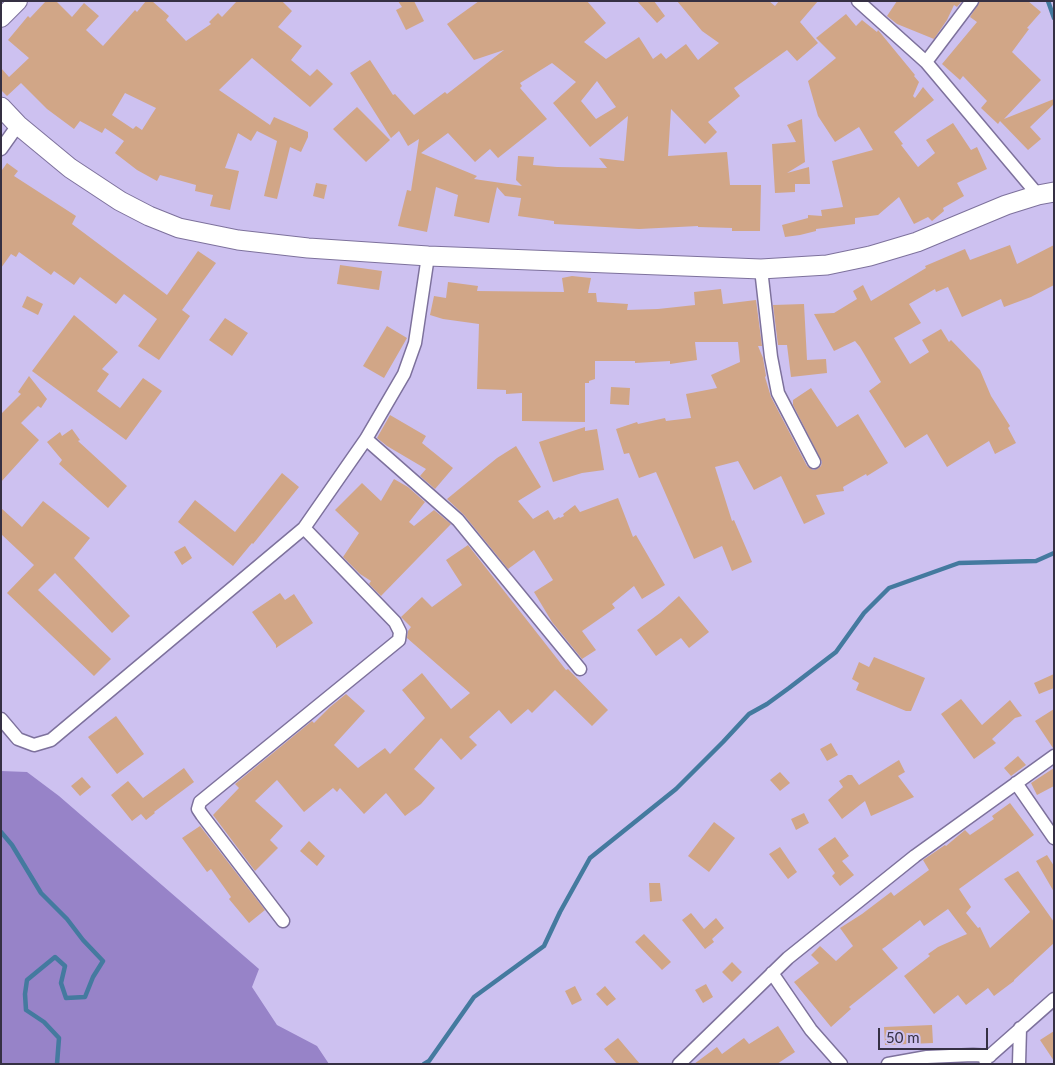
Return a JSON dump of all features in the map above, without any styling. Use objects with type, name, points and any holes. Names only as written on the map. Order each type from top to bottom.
[{"type":"main road","points":[[1,18],[18,1]]},
{"type":"main road","points":[[9,116],[70,168],[120,201],[149,216],[179,228],[238,240],[308,248],[428,256],[761,269],[827,265],[870,256],[917,242],[1006,205],[1046,194]]},
{"type":"street","points":[[858,1],[926,62],[1046,194]]},
{"type":"street","points":[[926,62],[972,1]]},
{"type":"street","points":[[1,150],[9,116]]},
{"type":"street","points":[[1,719],[18,739],[34,745],[52,740],[304,528],[366,439],[404,374],[415,343],[428,256]]},
{"type":"street","points":[[761,269],[771,357],[778,392],[814,462]]},
{"type":"street","points":[[366,439],[458,520],[580,669]]},
{"type":"street","points":[[283,921],[198,810],[200,802],[399,640],[400,632],[395,622],[304,528]]},
{"type":"street","points":[[679,1064],[794,953],[915,856],[1054,756]]},
{"type":"street","points":[[1016,784],[1054,838]]},
{"type":"street","points":[[772,973],[811,1030],[841,1064]]},
{"type":"street","points":[[888,1064],[927,1057],[973,1055],[986,1060],[1054,999]]},
{"type":"street","points":[[1019,1064],[1020,1028]]},
{"type":"shaded area","points":[[1,771],[27,772],[59,796],[259,969],[252,987],[277,1025],[317,1046],[329,1064],[1,1064]]},
{"type":"building","points":[[46,1],[56,1],[72,17],[84,3],[99,16],[86,30],[103,46],[135,10],[137,12],[146,1],[152,1],[169,16],[166,20],[186,41],[211,24],[209,22],[218,13],[222,17],[237,1],[282,1],[292,11],[278,27],[302,46],[291,60],[310,76],[317,69],[333,84],[310,107],[252,58],[219,90],[270,125],[274,117],[308,132],[308,137],[301,152],[290,147],[277,199],[264,196],[277,141],[257,131],[251,141],[238,133],[225,168],[239,171],[230,210],[210,206],[213,195],[195,191],[196,185],[160,175],[157,181],[137,170],[115,153],[124,141],[105,128],[102,133],[80,121],[74,129],[47,109],[21,83],[7,96],[1,90],[1,68],[9,77],[29,58],[8,40],[28,16],[30,18]],"holes":[[[125,93],[156,108],[142,130],[136,126],[133,129],[112,115]]]},
{"type":"building","points":[[398,1],[414,1],[424,21],[406,30],[396,10],[402,7]]},
{"type":"building","points":[[479,1],[587,1],[606,23],[584,42],[606,59],[639,37],[653,59],[661,53],[666,59],[686,44],[698,60],[719,43],[702,31],[677,1],[769,1],[775,6],[779,1],[818,1],[800,22],[818,43],[797,61],[787,50],[734,88],[740,96],[708,122],[717,132],[705,144],[671,109],[668,156],[727,152],[730,185],[761,185],[760,231],[732,231],[732,228],[698,226],[639,229],[554,224],[554,221],[518,216],[521,198],[505,196],[497,187],[489,223],[454,216],[458,195],[436,187],[427,232],[398,226],[407,190],[411,191],[419,139],[408,146],[399,131],[391,138],[350,73],[370,60],[393,95],[395,94],[414,115],[445,92],[447,94],[504,50],[474,60],[447,24]],"holes":[[[552,63],[576,82],[553,103],[590,147],[628,116],[624,161],[599,158],[607,168],[557,167],[533,165],[534,157],[518,156],[516,180],[522,186],[474,179],[477,176],[421,153],[448,133],[475,162],[490,149],[498,158],[547,119],[520,88],[522,86],[520,83]],[[597,81],[616,107],[596,119],[581,101]]]},
{"type":"building","points":[[637,1],[654,1],[665,16],[657,23]]},
{"type":"building","points":[[897,1],[962,1],[957,7],[954,5],[947,20],[934,39],[897,24],[887,16]]},
{"type":"building","points":[[980,1],[1028,1],[1041,12],[1027,28],[1029,29],[1012,52],[1041,80],[1004,119],[1054,99],[1054,104],[1030,127],[1041,139],[1028,150],[1000,121],[998,124],[981,108],[987,101],[963,76],[960,80],[942,64],[977,22],[970,17]]},
{"type":"building","points":[[846,14],[856,26],[862,20],[877,32],[878,30],[915,75],[919,82],[913,96],[915,98],[923,87],[934,100],[894,132],[903,144],[901,145],[918,167],[935,153],[926,140],[953,123],[971,150],[977,147],[987,169],[957,183],[964,196],[943,208],[944,211],[932,221],[928,217],[914,224],[899,197],[878,215],[855,218],[855,224],[816,229],[816,231],[785,237],[782,225],[808,218],[808,215],[822,216],[821,210],[843,207],[832,161],[873,150],[859,127],[835,142],[818,116],[808,81],[836,58],[816,38]]},
{"type":"building","points":[[357,107],[390,140],[366,162],[333,129]]},
{"type":"building","points":[[802,119],[805,162],[787,173],[809,167],[810,184],[795,184],[795,192],[775,193],[772,144],[796,142],[787,125]]},
{"type":"building","points":[[7,163],[18,171],[14,176],[76,216],[72,224],[167,295],[198,251],[216,263],[182,310],[190,316],[159,360],[138,346],[157,319],[124,294],[116,304],[80,277],[74,285],[54,271],[51,275],[19,252],[16,257],[11,254],[1,268],[1,169]]},
{"type":"building","points":[[316,183],[327,185],[324,199],[313,196]]},
{"type":"building","points":[[1010,245],[1017,264],[1054,245],[1054,285],[1031,297],[1004,307],[1001,299],[962,317],[948,287],[936,292],[935,289],[909,304],[921,323],[894,338],[910,364],[929,352],[922,340],[941,329],[949,342],[951,340],[980,370],[991,396],[1010,426],[1008,428],[1016,443],[995,454],[989,441],[947,467],[927,434],[905,448],[869,391],[881,382],[860,347],[855,341],[834,351],[814,314],[834,313],[857,299],[853,291],[863,285],[871,301],[926,268],[925,266],[965,249],[970,260]]},
{"type":"building","points":[[340,265],[382,271],[379,290],[337,284]]},
{"type":"building","points":[[572,276],[591,278],[588,293],[596,293],[597,302],[628,304],[627,310],[695,305],[694,292],[721,289],[723,304],[756,300],[762,346],[758,346],[763,358],[765,377],[771,397],[807,466],[813,470],[817,469],[821,466],[822,462],[793,405],[793,400],[811,388],[837,427],[858,414],[888,463],[867,476],[866,474],[843,487],[844,491],[816,495],[825,514],[804,524],[781,476],[754,490],[738,461],[715,467],[732,521],[734,520],[752,562],[732,571],[722,546],[694,559],[656,472],[639,478],[629,453],[624,454],[616,429],[637,422],[638,424],[665,418],[666,421],[691,418],[686,394],[717,388],[711,375],[740,362],[738,342],[695,342],[697,360],[670,364],[670,361],[635,363],[635,361],[595,361],[595,379],[585,383],[585,422],[522,421],[522,393],[506,394],[506,390],[477,389],[479,324],[443,319],[430,315],[434,296],[446,298],[448,282],[478,286],[477,291],[564,292],[562,278]]},
{"type":"building","points":[[27,296],[43,304],[38,315],[22,307]]},
{"type":"building","points":[[804,304],[807,360],[826,359],[827,373],[791,377],[787,345],[778,345],[773,305]]},
{"type":"building","points":[[74,315],[118,352],[102,369],[109,374],[97,391],[120,408],[143,378],[162,391],[126,440],[32,371]]},
{"type":"building","points":[[225,318],[248,333],[232,356],[209,340]]},
{"type":"building","points":[[387,326],[407,338],[384,378],[363,366]]},
{"type":"building","points":[[29,376],[47,399],[41,408],[38,406],[21,423],[39,440],[1,482],[1,414],[21,394],[18,392]]},
{"type":"building","points":[[611,387],[630,388],[629,405],[610,404]]},
{"type":"building","points":[[390,415],[426,436],[422,443],[453,468],[435,489],[420,476],[426,469],[377,438]]},
{"type":"building","points":[[585,427],[585,431],[597,429],[604,470],[582,473],[553,482],[539,442]]},
{"type":"building","points":[[72,429],[80,440],[78,441],[127,486],[108,508],[59,464],[62,460],[47,442],[60,432],[62,436]]},
{"type":"building","points":[[516,446],[541,487],[518,501],[533,519],[548,510],[554,520],[564,516],[563,514],[575,505],[580,512],[618,498],[633,537],[636,535],[665,585],[642,599],[634,586],[612,604],[615,608],[582,631],[596,650],[582,659],[552,622],[534,592],[553,580],[534,550],[508,569],[464,515],[447,499],[497,458]]},
{"type":"building","points":[[282,473],[299,487],[233,566],[178,522],[195,500],[235,532]]},
{"type":"building","points":[[394,479],[408,487],[425,502],[409,522],[414,526],[434,510],[451,524],[381,596],[369,584],[371,581],[360,574],[343,557],[359,533],[335,510],[362,483],[381,501]]},
{"type":"building","points":[[43,501],[90,538],[74,558],[130,616],[112,633],[55,573],[38,590],[111,659],[94,676],[7,593],[34,565],[1,534],[1,508],[22,527]]},
{"type":"building","points":[[468,545],[566,670],[568,669],[608,710],[592,726],[555,690],[532,713],[528,709],[511,724],[499,710],[469,737],[477,745],[461,760],[441,738],[414,769],[435,788],[421,804],[405,816],[386,793],[364,814],[340,788],[337,792],[333,788],[304,812],[277,780],[255,801],[283,826],[270,840],[278,848],[255,871],[213,815],[239,788],[235,784],[312,721],[314,723],[346,694],[365,711],[334,745],[358,768],[385,748],[390,754],[425,718],[402,690],[422,673],[451,709],[470,693],[407,638],[411,627],[401,617],[422,597],[432,607],[462,585],[446,560]]},
{"type":"building","points":[[185,546],[192,558],[182,565],[174,552]]},
{"type":"building","points":[[280,593],[285,600],[294,594],[313,623],[276,648],[276,645],[252,612]]},
{"type":"building","points":[[679,596],[709,632],[689,648],[681,638],[656,656],[637,630]]},
{"type":"building","points":[[874,657],[925,678],[911,711],[906,711],[856,690],[859,683],[852,679],[859,662],[869,667]]},
{"type":"building","points":[[1054,674],[1054,688],[1039,694],[1034,683]]},
{"type":"building","points":[[961,699],[982,725],[1010,700],[1022,716],[1015,718],[992,739],[996,743],[974,759],[941,714]]},
{"type":"building","points":[[1054,709],[1054,748],[1053,748],[1035,721]]},
{"type":"building","points":[[116,716],[144,754],[117,774],[88,737]]},
{"type":"building","points":[[831,743],[838,755],[827,761],[820,749]]},
{"type":"building","points":[[1018,756],[1026,765],[1011,776],[1004,768]]},
{"type":"building","points":[[899,760],[905,772],[898,776],[914,797],[871,816],[865,801],[842,819],[828,800],[843,787],[839,781],[848,775],[852,775],[859,785]]},
{"type":"building","points":[[184,768],[194,782],[146,820],[141,814],[132,821],[111,795],[128,781],[143,798]]},
{"type":"building","points":[[1054,768],[1054,786],[1037,795],[1031,783]]},
{"type":"building","points":[[780,772],[790,783],[780,791],[770,780]]},
{"type":"building","points":[[82,777],[91,787],[80,796],[71,786]]},
{"type":"building","points":[[1010,803],[1034,835],[959,889],[971,907],[966,913],[978,928],[980,927],[990,948],[1030,912],[1004,879],[1018,871],[1054,922],[1054,943],[1014,981],[994,996],[988,988],[966,1005],[958,995],[934,1014],[904,976],[930,956],[928,954],[938,947],[967,934],[948,909],[924,926],[920,920],[882,949],[898,968],[849,1007],[851,1009],[831,1027],[794,982],[819,963],[811,955],[820,946],[836,961],[853,946],[840,928],[891,892],[894,896],[929,870],[923,860],[946,846],[965,830],[970,835],[994,819],[992,816]]},
{"type":"building","points":[[804,813],[809,823],[796,830],[791,819]]},
{"type":"building","points":[[714,822],[735,838],[709,872],[688,856]]},
{"type":"building","points":[[200,826],[265,910],[249,923],[229,899],[231,897],[211,869],[207,872],[182,838]]},
{"type":"building","points":[[835,837],[849,856],[842,861],[854,875],[840,886],[832,876],[835,873],[818,849]]},
{"type":"building","points":[[309,841],[325,856],[317,866],[300,851]]},
{"type":"building","points":[[780,847],[797,872],[788,879],[769,854]]},
{"type":"building","points":[[1047,855],[1054,866],[1054,892],[1036,861]]},
{"type":"building","points":[[649,883],[660,883],[662,901],[650,902]]},
{"type":"building","points":[[691,913],[704,929],[716,918],[724,928],[712,939],[714,942],[705,949],[682,920]]},
{"type":"building","points":[[644,934],[671,962],[662,970],[635,942]]},
{"type":"building","points":[[732,962],[742,972],[732,982],[722,972]]},
{"type":"building","points":[[706,984],[713,997],[703,1003],[695,990]]},
{"type":"building","points":[[575,986],[582,1000],[572,1005],[565,991]]},
{"type":"building","points":[[605,986],[616,999],[607,1006],[596,994]]},
{"type":"building","points":[[932,1025],[933,1043],[885,1045],[884,1027]]},
{"type":"building","points":[[778,1026],[795,1052],[777,1064],[694,1064],[717,1047],[722,1054],[744,1038],[749,1044]]},
{"type":"building","points":[[1054,1031],[1054,1061],[1040,1040]]},
{"type":"building","points":[[618,1038],[640,1064],[617,1064],[604,1049]]},
{"type":"waterway","points":[[1048,1],[1054,18]]},
{"type":"waterway","points":[[424,1064],[429,1061],[474,997],[544,946],[560,912],[590,858],[676,789],[749,714],[767,704],[836,652],[864,613],[889,588],[959,563],[1036,561],[1054,553]]},
{"type":"waterway","points":[[1,832],[12,845],[41,893],[67,919],[83,940],[103,961],[93,977],[85,997],[66,998],[61,983],[65,966],[55,957],[27,980],[25,994],[26,1010],[44,1022],[59,1038],[57,1064]]}]
